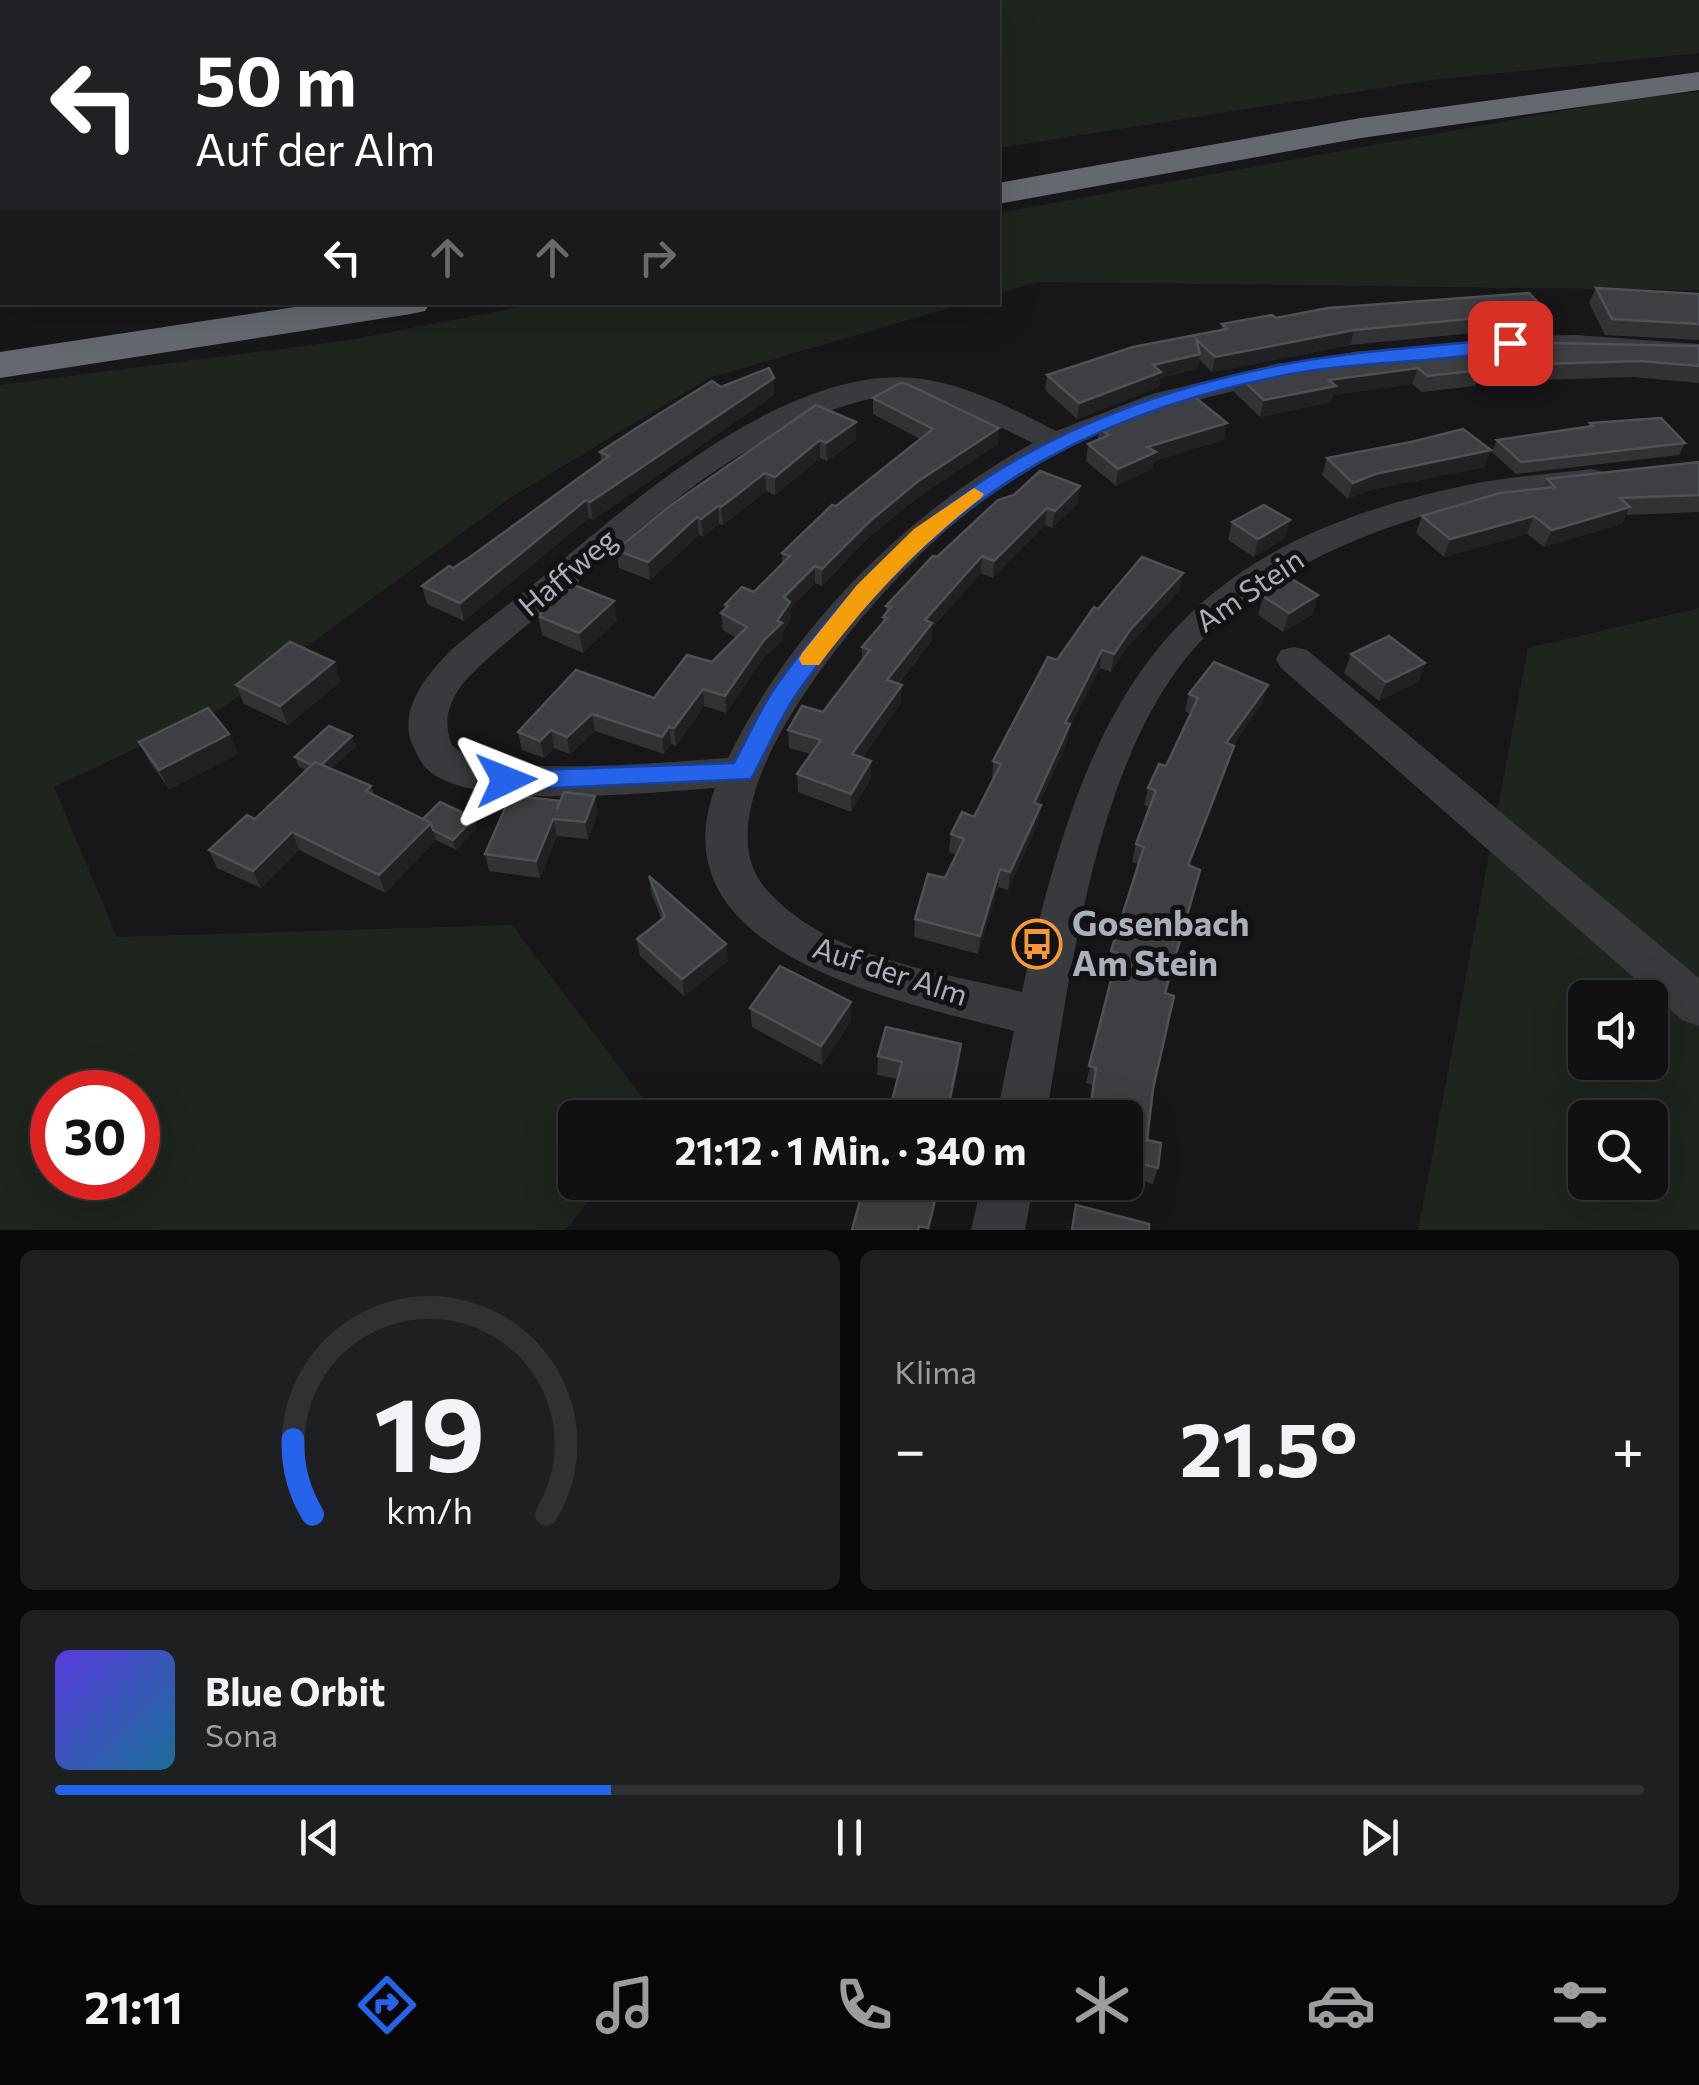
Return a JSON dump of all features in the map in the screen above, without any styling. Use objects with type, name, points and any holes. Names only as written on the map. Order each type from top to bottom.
[{"type":"highway","points":[[1000,176],[1452,96],[1699,67]]},
{"type":"highway","points":[[1000,194],[1400,122],[1699,81]]},
{"type":"highway","points":[[0,341],[248,305]]},
{"type":"highway","points":[[0,365],[392,305]]},
{"type":"street","points":[[1479,346],[1576,343],[1699,352]]},
{"type":"street","name":"Auf der Alm","points":[[1040,1018],[825,957],[783,933],[750,901],[733,869],[725,831],[742,772],[786,690],[865,590],[922,534],[964,501],[1055,443],[1133,409],[1208,386],[1315,365]]},
{"type":"street","name":"Haffweg","points":[[742,772],[506,780],[464,774],[444,762],[431,744],[426,722],[432,700],[469,656],[598,547],[706,465],[757,432],[807,407],[846,394],[892,386],[940,390],[978,402],[1055,443]]},
{"type":"street","name":"Am Stein","points":[[1024,1100],[1070,881],[1116,739],[1152,678],[1186,635],[1223,603],[1328,539],[1450,498],[1633,471]]},
{"type":"street","points":[[1294,660],[1699,1006]]},
{"type":"street","points":[[998,1230],[1004,1200]]},
{"type":"shaded area","points":[[1000,0],[1699,0],[1699,53],[1432,80],[1000,148]]},
{"type":"shaded area","points":[[1699,92],[1699,290],[1037,282],[1000,293],[1000,213],[1628,99]]},
{"type":"shaded area","points":[[529,305],[960,305],[709,378],[510,498],[222,708],[54,787],[117,937],[512,925],[644,1100],[558,1100],[558,1200],[589,1200],[566,1230],[0,1230],[0,385],[349,340]]},
{"type":"shaded area","points":[[1699,608],[1699,1230],[1418,1230],[1528,648]]},
{"type":"building","points":[[1596,288],[1699,294],[1699,324],[1612,319]]},
{"type":"building","points":[[1529,293],[1551,316],[1478,318],[1354,330],[1215,357],[1196,339],[1200,354],[1153,365],[1161,372],[1079,403],[1047,375],[1133,347],[1227,329],[1222,324],[1272,315],[1276,318],[1328,308]]},
{"type":"building","points":[[1496,342],[1699,346],[1699,366],[1640,361],[1476,366],[1481,370],[1427,376],[1418,368],[1329,380],[1336,386],[1264,400],[1238,376],[1356,353]]},
{"type":"building","points":[[769,368],[774,378],[590,502],[586,500],[460,603],[422,586],[449,566],[453,568],[470,557],[609,456],[600,452],[635,429],[712,381],[721,387]]},
{"type":"building","points":[[900,383],[999,428],[917,482],[822,569],[815,566],[784,597],[790,602],[777,621],[782,623],[764,640],[725,696],[703,689],[674,728],[669,727],[662,737],[592,714],[567,737],[551,730],[540,741],[518,732],[576,670],[654,698],[687,655],[712,662],[747,627],[721,613],[742,587],[754,592],[790,556],[782,553],[832,505],[836,506],[933,429],[873,398]]},
{"type":"building","points":[[1186,390],[1227,423],[1147,447],[1156,452],[1118,469],[1088,444],[1109,435],[1101,430],[1107,427],[1100,421]]},
{"type":"building","points":[[816,405],[856,422],[826,443],[820,440],[775,477],[765,473],[721,507],[701,519],[697,517],[648,562],[616,550],[671,505]]},
{"type":"building","points":[[1661,418],[1685,443],[1521,462],[1497,440],[1593,426],[1590,423]]},
{"type":"building","points":[[1463,429],[1491,450],[1375,474],[1353,483],[1327,458],[1411,442]]},
{"type":"building","points":[[1699,462],[1699,495],[1620,498],[1630,507],[1552,530],[1534,516],[1450,539],[1422,516],[1500,493],[1555,487],[1547,479]]},
{"type":"building","points":[[1040,471],[1080,486],[1055,511],[1047,508],[994,561],[982,556],[925,620],[932,623],[887,680],[902,685],[852,754],[871,761],[851,794],[797,774],[821,740],[788,730],[802,706],[823,712],[870,650],[862,647],[887,618],[883,617],[891,607],[886,606],[933,556],[937,557],[998,500],[1014,495]]},
{"type":"building","points":[[1264,505],[1290,520],[1258,539],[1232,522]]},
{"type":"building","points":[[1142,557],[1183,573],[1130,630],[1114,654],[1102,650],[1065,723],[1070,724],[1034,803],[1041,805],[1010,872],[1000,869],[980,936],[915,919],[928,874],[945,878],[964,839],[951,834],[962,812],[974,817],[1001,764],[993,761],[1048,657],[1057,660],[1094,607],[1098,609]]},
{"type":"building","points":[[1292,579],[1318,595],[1289,613],[1263,596]]},
{"type":"building","points":[[574,585],[614,601],[579,633],[538,616]]},
{"type":"building","points":[[1389,636],[1425,663],[1386,682],[1351,654]]},
{"type":"building","points":[[290,642],[334,662],[280,706],[236,685]]},
{"type":"building","points":[[1214,662],[1268,685],[1226,743],[1234,746],[1188,865],[1200,870],[1165,993],[1174,996],[1153,1089],[1147,1140],[1161,1143],[1158,1168],[1143,1164],[1143,1100],[1092,1100],[1096,1068],[1089,1066],[1118,953],[1111,951],[1144,847],[1136,844],[1156,790],[1148,788],[1159,764],[1166,766],[1198,698],[1189,694]]},
{"type":"building","points":[[208,708],[229,734],[159,770],[139,742]]},
{"type":"building","points":[[329,726],[352,736],[321,765],[295,757]]},
{"type":"building","points":[[315,762],[371,786],[366,791],[431,823],[379,875],[292,832],[253,871],[209,850],[247,815],[255,819]]},
{"type":"building","points":[[564,792],[595,796],[585,822],[553,819],[536,861],[485,854],[511,795],[560,801],[557,809]]},
{"type":"building","points":[[440,802],[474,818],[453,840],[433,830],[431,823],[423,819]]},
{"type":"building","points":[[649,876],[726,944],[682,979],[637,939],[665,917]]},
{"type":"building","points":[[780,966],[851,1002],[821,1046],[750,1008]]},
{"type":"building","points":[[886,1027],[961,1044],[950,1100],[892,1100],[902,1062],[878,1056]]},
{"type":"building","points":[[860,1200],[935,1200],[928,1228],[852,1230]]},
{"type":"building","points":[[1076,1205],[1149,1224],[1149,1230],[1072,1230]]},
{"type":"slow traffic","points":[[811,659],[865,590],[922,534],[974,494]]},
{"type":"place","name":"Gosenbach Am Stein","points":[[1037,944]]},
{"type":"route","points":[[506,780],[742,772],[786,690],[865,590],[922,534],[978,490],[1055,443],[1133,409],[1208,386],[1295,368],[1510,343]]}]
